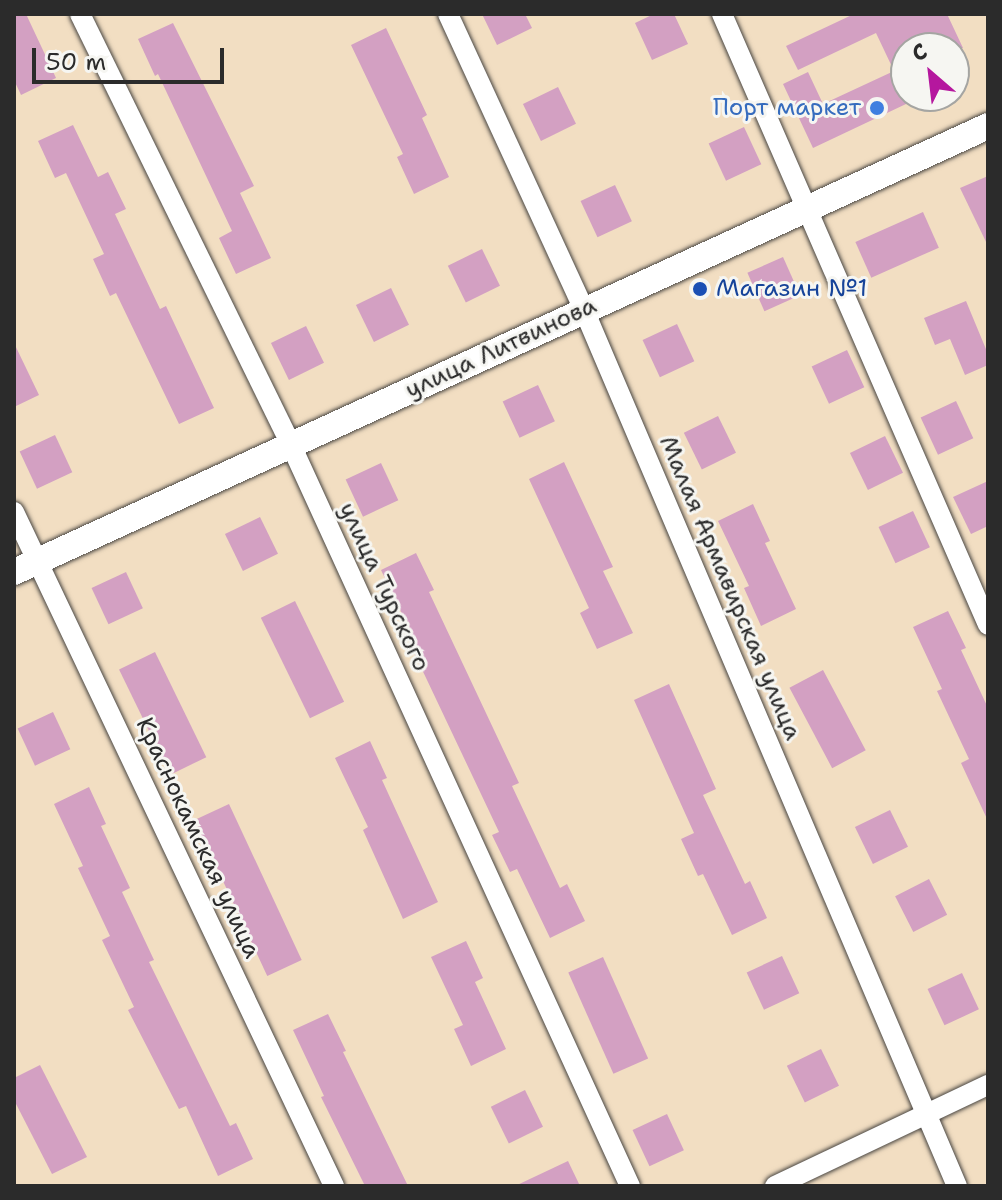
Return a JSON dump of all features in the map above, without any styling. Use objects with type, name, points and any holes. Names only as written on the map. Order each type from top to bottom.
[{"type":"street","name":"улица Турского","points":[[80,14],[291,445],[630,1186]]},
{"type":"street","name":"Малая Армавирская улица","points":[[448,14],[584,310],[957,1186]]},
{"type":"street","points":[[722,14],[988,625]]},
{"type":"street","name":"улица Литвинова","points":[[26,567],[988,126]]},
{"type":"street","name":"Краснокамская улица","points":[[14,512],[26,567],[334,1186]]},
{"type":"street","points":[[775,1186],[988,1085]]},
{"type":"building","points":[[14,14],[26,14],[56,78],[21,95],[14,80]]},
{"type":"building","points":[[482,14],[525,14],[532,28],[497,45]]},
{"type":"building","points":[[654,14],[674,14],[688,44],[652,60],[635,23]]},
{"type":"building","points":[[854,14],[947,14],[955,32],[890,32],[890,63],[876,33],[798,70],[786,46]]},
{"type":"building","points":[[173,23],[254,186],[240,193],[271,258],[236,274],[219,238],[232,231],[158,74],[155,76],[138,39]]},
{"type":"building","points":[[386,28],[427,115],[422,118],[449,177],[414,194],[397,157],[403,154],[351,45]]},
{"type":"building","points":[[808,72],[823,104],[890,73],[890,112],[813,148],[783,84]]},
{"type":"building","points":[[558,87],[576,124],[541,141],[523,104]]},
{"type":"building","points":[[73,125],[98,177],[108,172],[126,209],[115,214],[160,309],[166,306],[214,408],[179,424],[116,293],[110,296],[93,259],[104,254],[66,173],[55,178],[38,141]]},
{"type":"building","points":[[744,127],[761,164],[726,181],[709,143]]},
{"type":"building","points":[[988,176],[988,246],[960,188]]},
{"type":"building","points":[[615,185],[632,221],[597,237],[581,201]]},
{"type":"building","points":[[923,212],[939,248],[871,278],[855,242]]},
{"type":"building","points":[[482,249],[500,286],[466,303],[448,266]]},
{"type":"building","points":[[783,257],[800,295],[764,311],[747,273]]},
{"type":"building","points":[[391,288],[409,325],[374,342],[356,305]]},
{"type":"building","points":[[966,301],[988,354],[988,365],[965,375],[950,339],[935,345],[924,318]]},
{"type":"building","points":[[677,324],[694,361],[660,377],[643,340]]},
{"type":"building","points":[[306,326],[324,363],[289,380],[271,343]]},
{"type":"building","points":[[14,343],[39,395],[14,407]]},
{"type":"building","points":[[847,350],[864,387],[829,404],[812,366]]},
{"type":"building","points":[[538,385],[555,421],[520,438],[503,401]]},
{"type":"building","points":[[956,401],[973,438],[938,455],[921,417]]},
{"type":"building","points":[[718,416],[736,453],[702,470],[684,433]]},
{"type":"building","points":[[55,435],[72,472],[37,489],[20,451]]},
{"type":"building","points":[[885,436],[903,473],[868,490],[850,453]]},
{"type":"building","points":[[564,462],[613,567],[603,571],[633,633],[597,649],[580,613],[589,608],[529,479]]},
{"type":"building","points":[[381,463],[398,500],[363,517],[346,479]]},
{"type":"building","points":[[988,481],[988,526],[971,534],[953,497]]},
{"type":"building","points":[[753,504],[770,541],[765,543],[796,609],[761,626],[744,588],[749,586],[718,521]]},
{"type":"building","points":[[913,511],[930,547],[895,563],[879,527]]},
{"type":"building","points":[[260,517],[278,554],[243,571],[225,534]]},
{"type":"building","points":[[416,553],[434,590],[429,592],[519,783],[512,786],[560,888],[567,884],[585,921],[550,938],[517,869],[510,872],[492,835],[499,832],[409,642],[414,639],[381,570]]},
{"type":"building","points":[[126,572],[143,608],[108,624],[92,588]]},
{"type":"building","points":[[295,601],[344,702],[310,718],[261,618]]},
{"type":"building","points":[[948,611],[966,648],[961,650],[988,708],[988,821],[961,763],[969,759],[937,691],[942,689],[913,627]]},
{"type":"building","points":[[155,652],[206,757],[170,775],[119,670]]},
{"type":"building","points":[[823,670],[866,750],[832,768],[789,688]]},
{"type":"building","points":[[669,684],[716,789],[703,795],[745,884],[750,881],[767,918],[732,935],[703,874],[698,876],[681,839],[694,833],[634,700]]},
{"type":"building","points":[[53,712],[70,749],[35,766],[18,728]]},
{"type":"building","points":[[370,741],[387,778],[382,780],[438,902],[403,919],[363,830],[368,827],[335,758]]},
{"type":"building","points":[[89,787],[106,824],[101,826],[130,888],[122,892],[154,960],[149,962],[230,1126],[236,1123],[253,1159],[218,1176],[186,1106],[179,1109],[128,1010],[134,1007],[102,940],[110,936],[78,868],[83,866],[54,804]]},
{"type":"building","points":[[229,804],[302,960],[267,976],[195,820]]},
{"type":"building","points":[[890,810],[908,847],[873,864],[855,827]]},
{"type":"building","points":[[929,879],[947,915],[913,932],[895,896]]},
{"type":"building","points":[[466,941],[483,978],[475,982],[506,1049],[471,1066],[454,1029],[463,1025],[431,957]]},
{"type":"building","points":[[782,956],[799,993],[764,1010],[747,972]]},
{"type":"building","points":[[603,957],[648,1058],[613,1074],[568,972]]},
{"type":"building","points":[[962,973],[979,1009],[944,1025],[928,989]]},
{"type":"building","points":[[328,1014],[346,1051],[343,1052],[408,1186],[365,1186],[321,1097],[324,1096],[293,1030]]},
{"type":"building","points":[[821,1049],[839,1086],[805,1103],[787,1066]]},
{"type":"building","points":[[40,1065],[87,1157],[52,1174],[14,1100],[14,1078]]},
{"type":"building","points":[[525,1090],[543,1127],[509,1144],[491,1107]]},
{"type":"building","points":[[667,1114],[684,1150],[649,1166],[633,1130]]},
{"type":"building","points":[[568,1161],[580,1186],[515,1186]]},
{"type":"place","name":"Порт маркет","points":[[877,108]]},
{"type":"place","name":"Магазин №1","points":[[700,289]]}]
